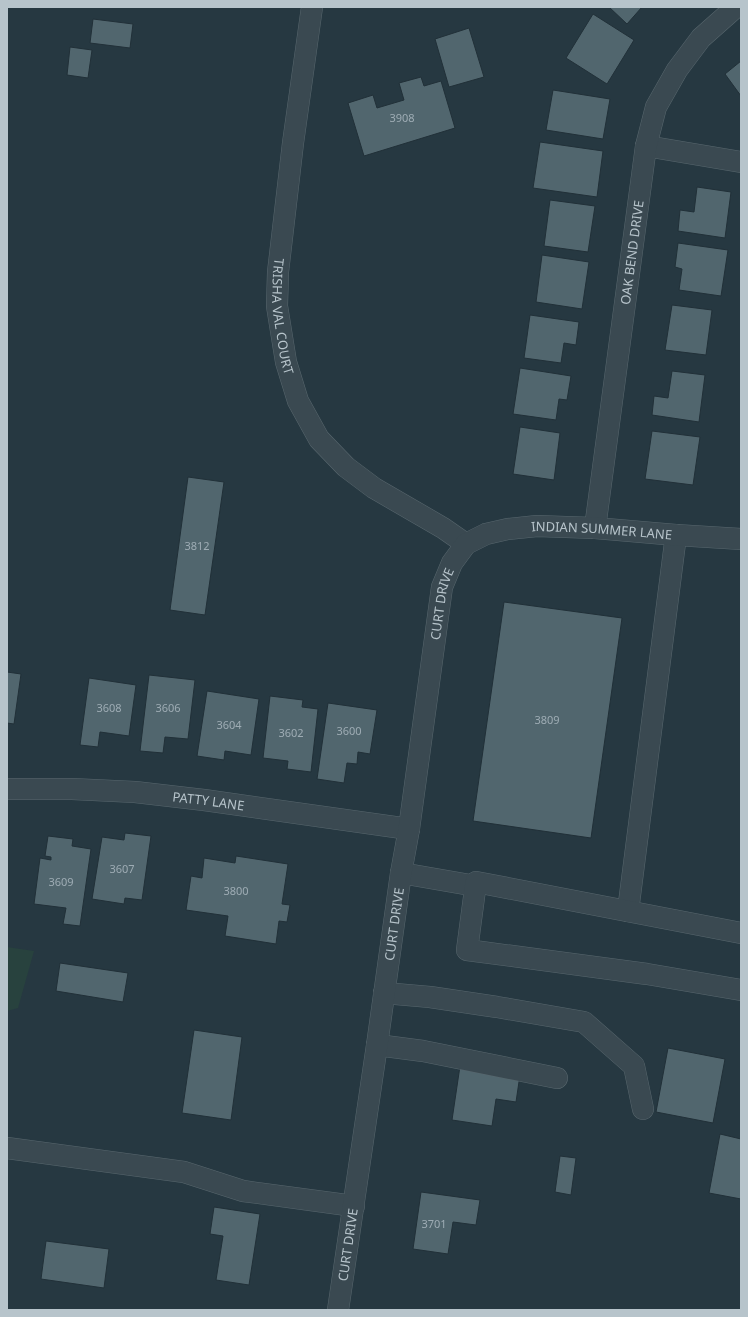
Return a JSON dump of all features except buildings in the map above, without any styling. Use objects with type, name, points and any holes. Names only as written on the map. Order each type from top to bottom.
[{"type":"street","name":"TRISHA VAL COURT","points":[[312,7],[293,143],[278,272],[277,306],[286,362],[298,401],[319,439],[346,467],[374,488],[443,528],[466,544]]},
{"type":"street","name":"OAK BEND DRIVE","points":[[596,528],[646,146],[656,107],[677,70],[701,38],[736,7]]},
{"type":"street","points":[[646,146],[741,162]]},
{"type":"street","name":"INDIAN SUMMER LANE","points":[[466,544],[486,534],[508,529],[537,526],[596,528],[741,539]]},
{"type":"street","points":[[628,911],[676,535]]},
{"type":"street","name":"CURT DRIVE","points":[[338,1310],[377,1045],[400,873],[409,829],[442,587],[452,563],[466,544]]},
{"type":"street","name":"PATTY LANE","points":[[7,789],[72,789],[135,792],[204,800],[409,829]]},
{"type":"street","points":[[400,873],[476,886]]},
{"type":"street","points":[[741,933],[476,882],[467,950],[647,974],[741,990]]},
{"type":"street","points":[[384,993],[430,997],[584,1022],[634,1066],[643,1109]]},
{"type":"street","points":[[377,1045],[423,1051],[557,1078]]},
{"type":"street","points":[[7,1148],[184,1172],[243,1191],[354,1206]]},
{"type":"green space","points":[[7,947],[34,951],[18,1008],[7,1011]]}]
